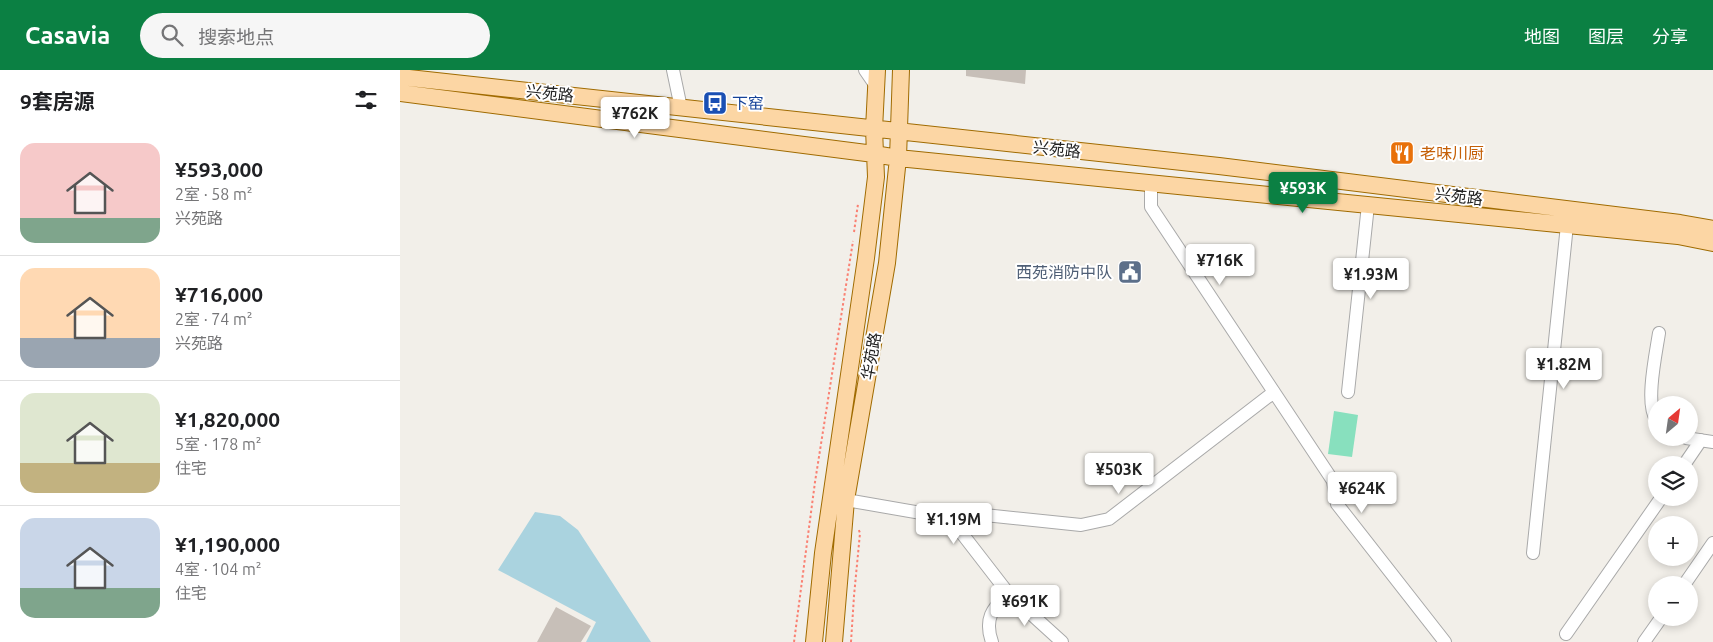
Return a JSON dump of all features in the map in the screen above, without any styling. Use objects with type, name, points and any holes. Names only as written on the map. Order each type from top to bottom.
[{"type":"main road","name":"华苑路","points":[[834,642],[846,500],[887,263],[898,158],[901,70]]},
{"type":"main road","name":"兴苑路","points":[[400,77],[1228,168],[1671,222],[1713,229]]},
{"type":"main road","name":"华苑路","points":[[814,642],[823,553],[876,177],[874,129],[876,78]]},
{"type":"main road","name":"兴苑路","points":[[400,93],[898,158],[1678,236],[1713,242]]},
{"type":"street","points":[[673,70],[682,108]]},
{"type":"street","points":[[865,70],[876,78]]},
{"type":"street","points":[[1152,184],[1151,207],[1333,481],[1337,504],[1445,642]]},
{"type":"street","points":[[1348,392],[1368,205]]},
{"type":"street","points":[[1533,553],[1567,225]]},
{"type":"street","points":[[1650,396],[1658,333]]},
{"type":"street","points":[[950,518],[956,512],[1081,525],[1109,519],[1274,392]]},
{"type":"street","points":[[1693,456],[1707,441]]},
{"type":"street","points":[[846,500],[950,518],[1008,593],[1062,642]]},
{"type":"street","points":[[1566,634],[1656,506]]},
{"type":"street","points":[[1690,576],[1713,543]]},
{"type":"street","points":[[992,642],[988,628],[994,607],[1008,593]]},
{"type":"street","points":[[1644,642],[1655,626]]},
{"type":"path","points":[[794,642],[815,482],[854,237],[857,206],[862,199]]},
{"type":"green space","points":[[1334,411],[1358,415],[1352,457],[1328,454]]},
{"type":"water","points":[[535,512],[560,516],[578,530],[651,642],[586,642],[596,622],[498,570]]},
{"type":"building","points":[[966,70],[1026,70],[1025,84],[966,76]]},
{"type":"building","points":[[556,607],[591,626],[581,642],[537,642]]},
{"type":"place","name":"下窑","points":[[715,103]]},
{"type":"place","name":"老味川厨","points":[[1402,153]]},
{"type":"place","name":"西苑消防中队","points":[[1130,272]]}]
